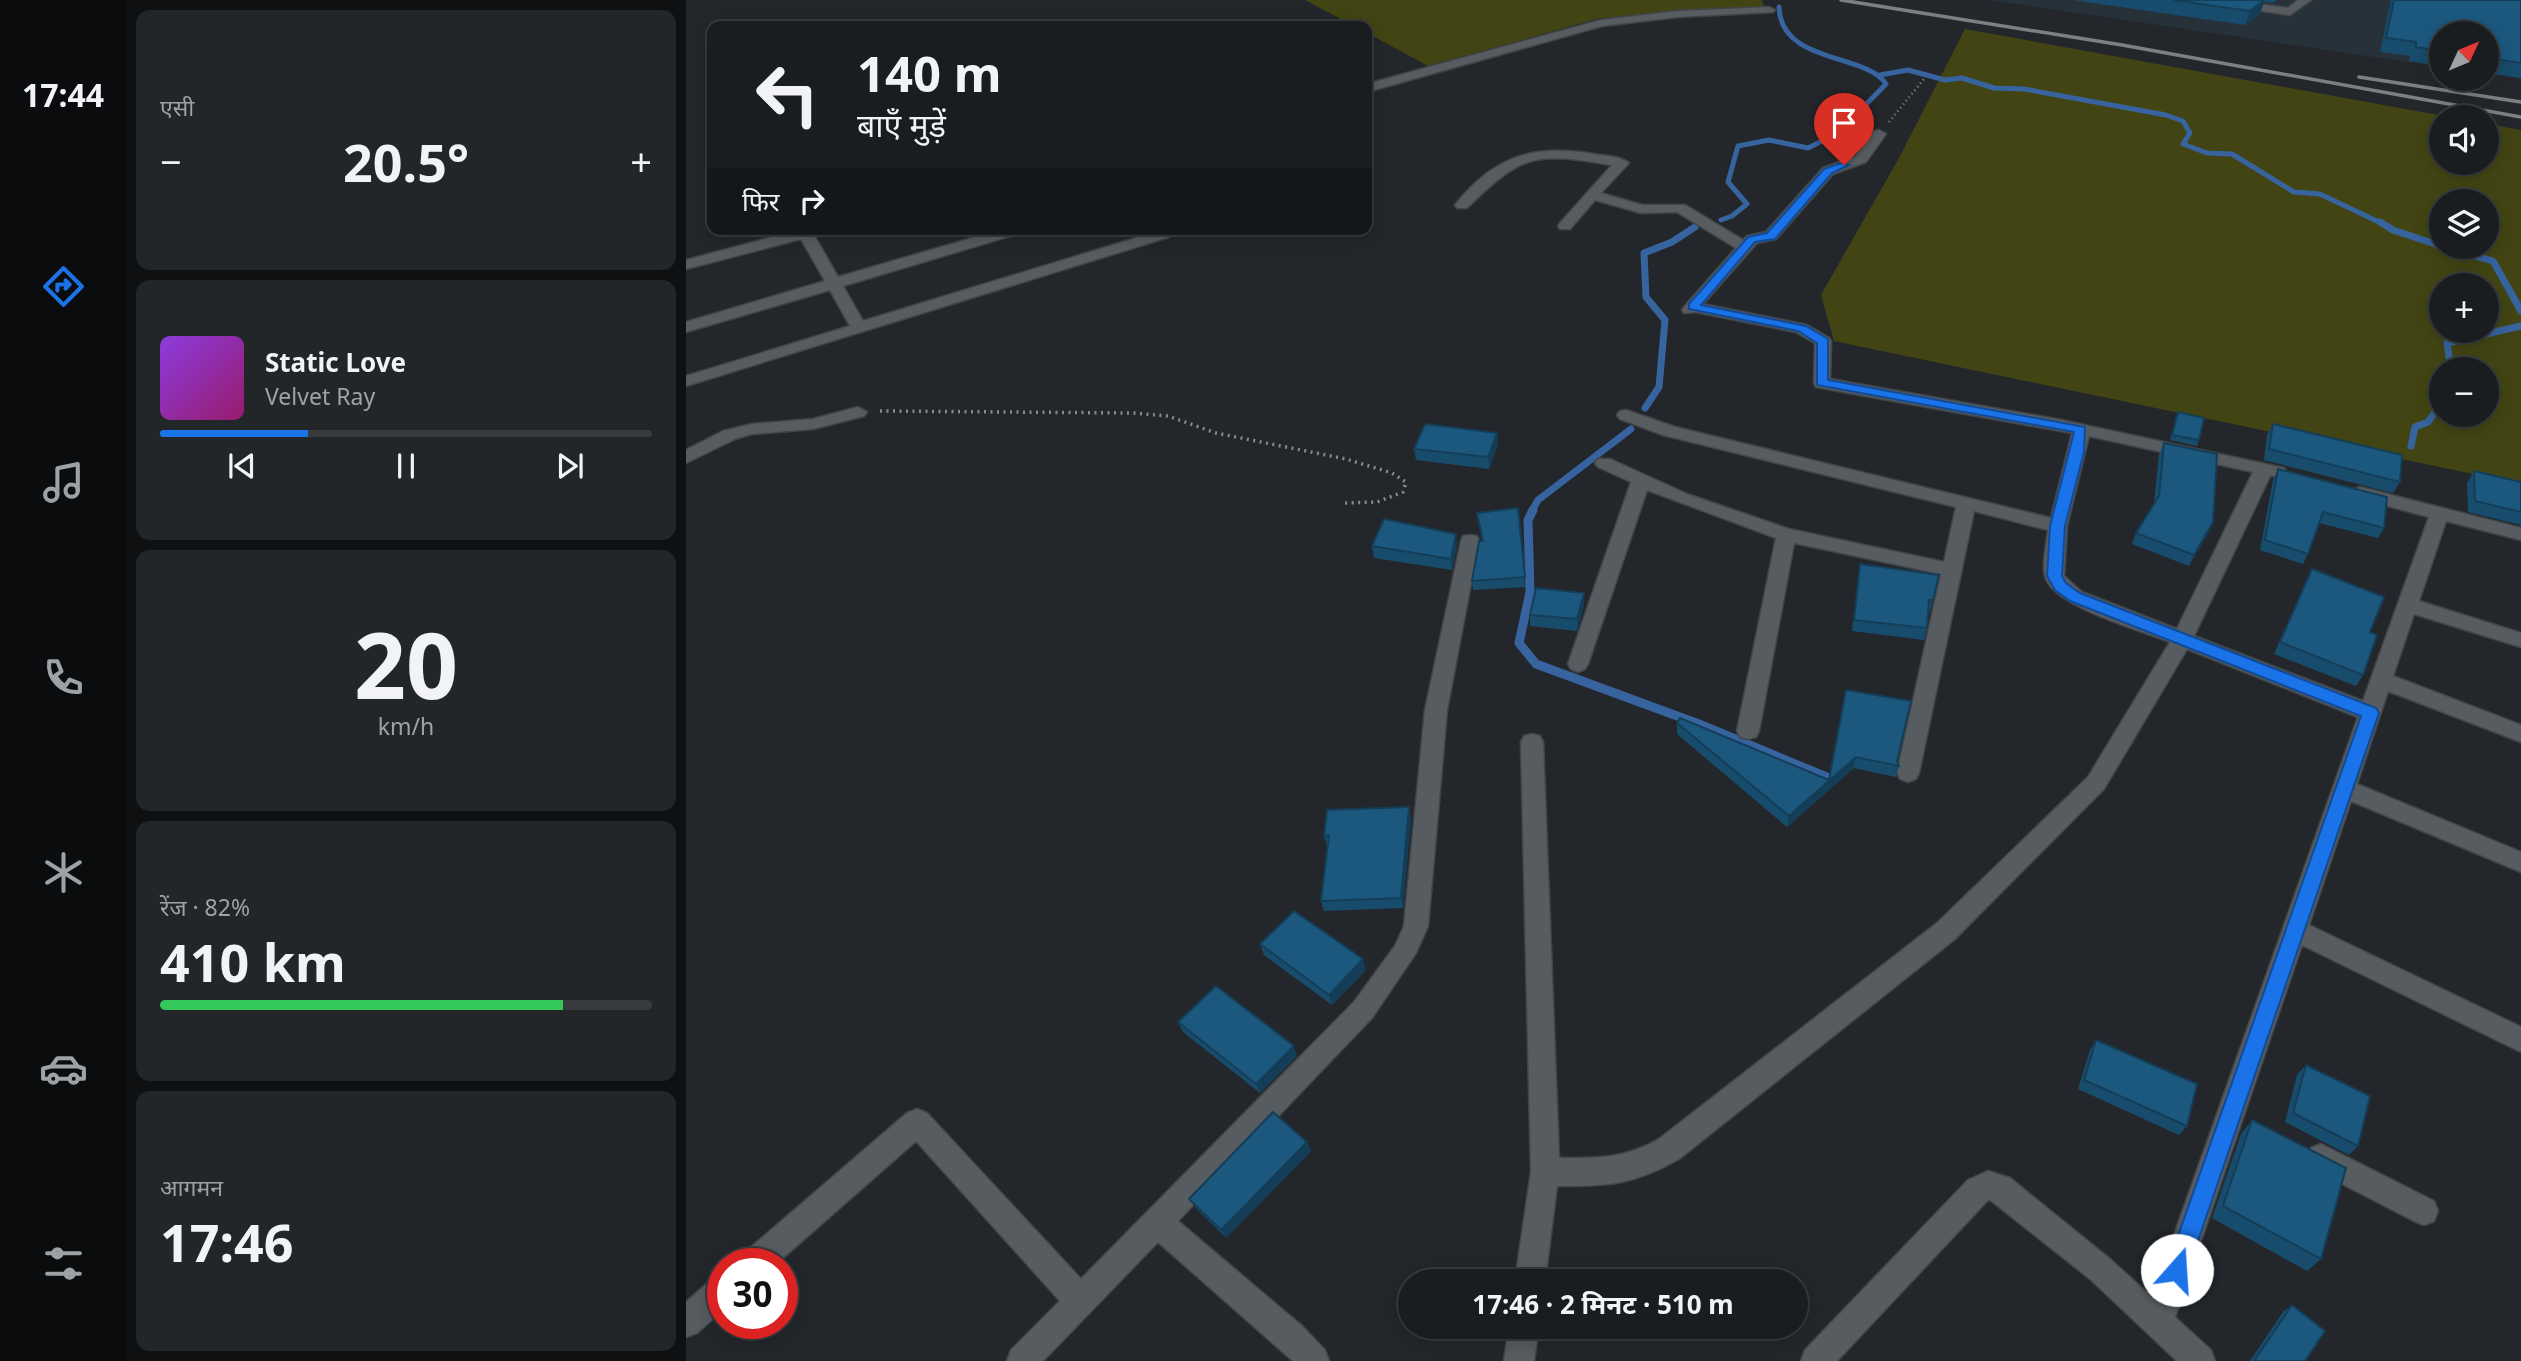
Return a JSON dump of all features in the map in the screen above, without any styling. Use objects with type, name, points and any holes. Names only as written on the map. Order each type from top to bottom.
[{"type":"street","points":[[2206,0],[2281,10]]},
{"type":"street","points":[[2243,0],[2290,12],[2305,0]]},
{"type":"street","points":[[1372,87],[1601,23],[1676,13],[1769,10]]},
{"type":"street","points":[[1879,135],[1861,159],[1828,171],[1771,236],[1752,239],[1691,309],[1801,328],[1823,341],[1822,383],[2081,430],[2291,475]]},
{"type":"street","points":[[1462,205],[1512,162],[1543,155],[1580,156],[1622,163],[1565,226]]},
{"type":"street","points":[[1592,195],[1641,209],[1680,208],[1745,247]]},
{"type":"street","points":[[686,265],[798,235]]},
{"type":"street","points":[[815,235],[834,283],[859,328]]},
{"type":"street","points":[[686,327],[998,235]]},
{"type":"street","points":[[686,381],[1161,235]]},
{"type":"street","points":[[686,457],[729,435],[752,429],[813,424],[858,412]]},
{"type":"street","points":[[1626,415],[1669,431],[2057,526]]},
{"type":"street","points":[[2081,430],[2057,526],[2054,576],[2060,586],[2075,597],[2371,713]]},
{"type":"street","points":[[1604,463],[1681,498],[1786,534],[1952,570]]},
{"type":"street","points":[[1545,1172],[1607,1172],[1640,1165],[1669,1149],[1946,930],[2095,783],[2182,639],[2264,468]]},
{"type":"street","points":[[1578,664],[1641,480]]},
{"type":"street","points":[[2345,489],[2521,534]]},
{"type":"street","points":[[1908,773],[1966,504]]},
{"type":"street","points":[[2158,1323],[2244,1118],[2295,930],[2440,514]]},
{"type":"street","points":[[1748,731],[1786,534]]},
{"type":"street","points":[[1022,1361],[1363,1010],[1404,953],[1416,926],[1436,710],[1470,541]]},
{"type":"street","points":[[2408,605],[2521,640]]},
{"type":"street","points":[[2382,680],[2521,734]]},
{"type":"street","points":[[1532,742],[1545,1172],[1532,1269]]},
{"type":"street","points":[[2344,788],[2521,862]]},
{"type":"street","points":[[2295,930],[2521,1040]]},
{"type":"street","points":[[771,1248],[917,1122],[1080,1301]]},
{"type":"street","points":[[2292,1143],[2424,1211]]},
{"type":"street","points":[[1815,1361],[1978,1190],[1988,1185],[2000,1188],[2100,1269],[2200,1361]]},
{"type":"street","points":[[1157,1222],[1291,1337],[1314,1361]]},
{"type":"street","points":[[686,1322],[707,1304]]},
{"type":"street","points":[[1519,1361],[1522,1339]]},
{"type":"path","points":[[1879,135],[1924,79]]},
{"type":"path","points":[[858,412],[914,409],[1168,416],[1216,433],[1346,459],[1392,473],[1406,482],[1403,492],[1377,502],[1343,503]]},
{"type":"shaded area","points":[[1989,0],[2521,0],[2521,79],[2499,76],[2499,21],[2429,21],[2429,65]]},
{"type":"green space","points":[[1305,0],[1762,0],[1764,7],[1600,18],[1428,66],[1372,36],[1372,21],[1345,21]]},
{"type":"green space","points":[[1965,29],[2429,113],[2429,175],[2499,175],[2499,126],[2521,130],[2521,484],[1834,341],[1821,295],[1899,158]]},
{"type":"building","points":[[2173,0],[2264,0],[2250,11]]},
{"type":"building","points":[[2394,0],[2521,0],[2521,63],[2499,60],[2499,21],[2429,21],[2429,49],[2416,47],[2416,42],[2386,38]]},
{"type":"building","points":[[2178,412],[2204,418],[2199,440],[2172,435]]},
{"type":"building","points":[[1425,424],[1497,433],[1488,457],[1414,449]]},
{"type":"building","points":[[2273,424],[2402,455],[2400,482],[2269,449]]},
{"type":"building","points":[[2164,443],[2217,454],[2213,522],[2194,555],[2136,533],[2159,496]]},
{"type":"building","points":[[2278,469],[2387,497],[2384,528],[2323,512],[2308,554],[2265,540]]},
{"type":"building","points":[[2474,471],[2521,482],[2521,512],[2475,501]]},
{"type":"building","points":[[1518,508],[1525,577],[1472,581],[1479,541],[1483,541],[1477,513]]},
{"type":"building","points":[[1384,519],[1456,534],[1451,559],[1372,546]]},
{"type":"building","points":[[1860,564],[1939,575],[1933,600],[1929,600],[1927,628],[1854,620]]},
{"type":"building","points":[[2312,569],[2384,597],[2370,632],[2377,635],[2363,675],[2280,642]]},
{"type":"building","points":[[1536,588],[1584,593],[1577,619],[1530,615]]},
{"type":"building","points":[[1846,690],[1911,701],[1897,761],[1899,766],[1856,757],[1789,816],[1677,723],[1680,718],[1829,780]]},
{"type":"building","points":[[1409,807],[1401,898],[1321,901],[1329,835],[1324,836],[1327,810]]},
{"type":"building","points":[[1294,911],[1363,959],[1329,995],[1260,944]]},
{"type":"building","points":[[1216,986],[1294,1046],[1256,1084],[1178,1022]]},
{"type":"building","points":[[2096,1040],[2197,1084],[2187,1126],[2084,1080]]},
{"type":"building","points":[[2306,1065],[2370,1096],[2358,1146],[2293,1113]]},
{"type":"building","points":[[1273,1112],[1307,1142],[1221,1230],[1189,1199]]},
{"type":"building","points":[[2252,1120],[2346,1168],[2321,1259],[2223,1206]]},
{"type":"building","points":[[2292,1305],[2325,1331],[2305,1361],[2254,1361]]},
{"type":"waterway","points":[[1721,220],[1732,216],[1747,204],[1728,182],[1738,146],[1769,140],[1808,148],[1838,133],[1886,84],[1876,74],[1808,48],[1794,39],[1783,25],[1779,7]]},
{"type":"waterway","points":[[1880,75],[1908,70],[1945,80],[1962,78],[1994,88],[2024,89],[2166,115],[2183,121],[2190,133],[2183,144],[2207,153],[2232,154],[2294,192],[2320,194],[2383,224]]},
{"type":"waterway","points":[[2380,222],[2393,230],[2429,242]]},
{"type":"waterway","points":[[1645,408],[1659,387],[1665,320],[1646,297],[1644,253],[1672,242],[1695,227]]},
{"type":"waterway","points":[[2486,259],[2493,261],[2521,311]]},
{"type":"waterway","points":[[2449,357],[2447,343],[2521,326]]},
{"type":"waterway","points":[[2411,446],[2415,427],[2429,421]]},
{"type":"waterway","points":[[1532,511],[1538,500],[1631,429]]},
{"type":"waterway","points":[[1533,510],[1528,520],[1530,592],[1519,643],[1536,664],[1699,724],[1829,778]]},
{"type":"railway","points":[[1841,0],[2122,45],[2521,117]]},
{"type":"railway","points":[[2359,77],[2521,102]]},
{"type":"route","points":[[1844,165],[1828,171],[1771,236],[1752,239],[1693,307],[1801,328],[1823,341],[1822,383],[2081,430],[2057,526],[2054,576],[2060,586],[2075,597],[2371,713],[2177,1270]]}]
